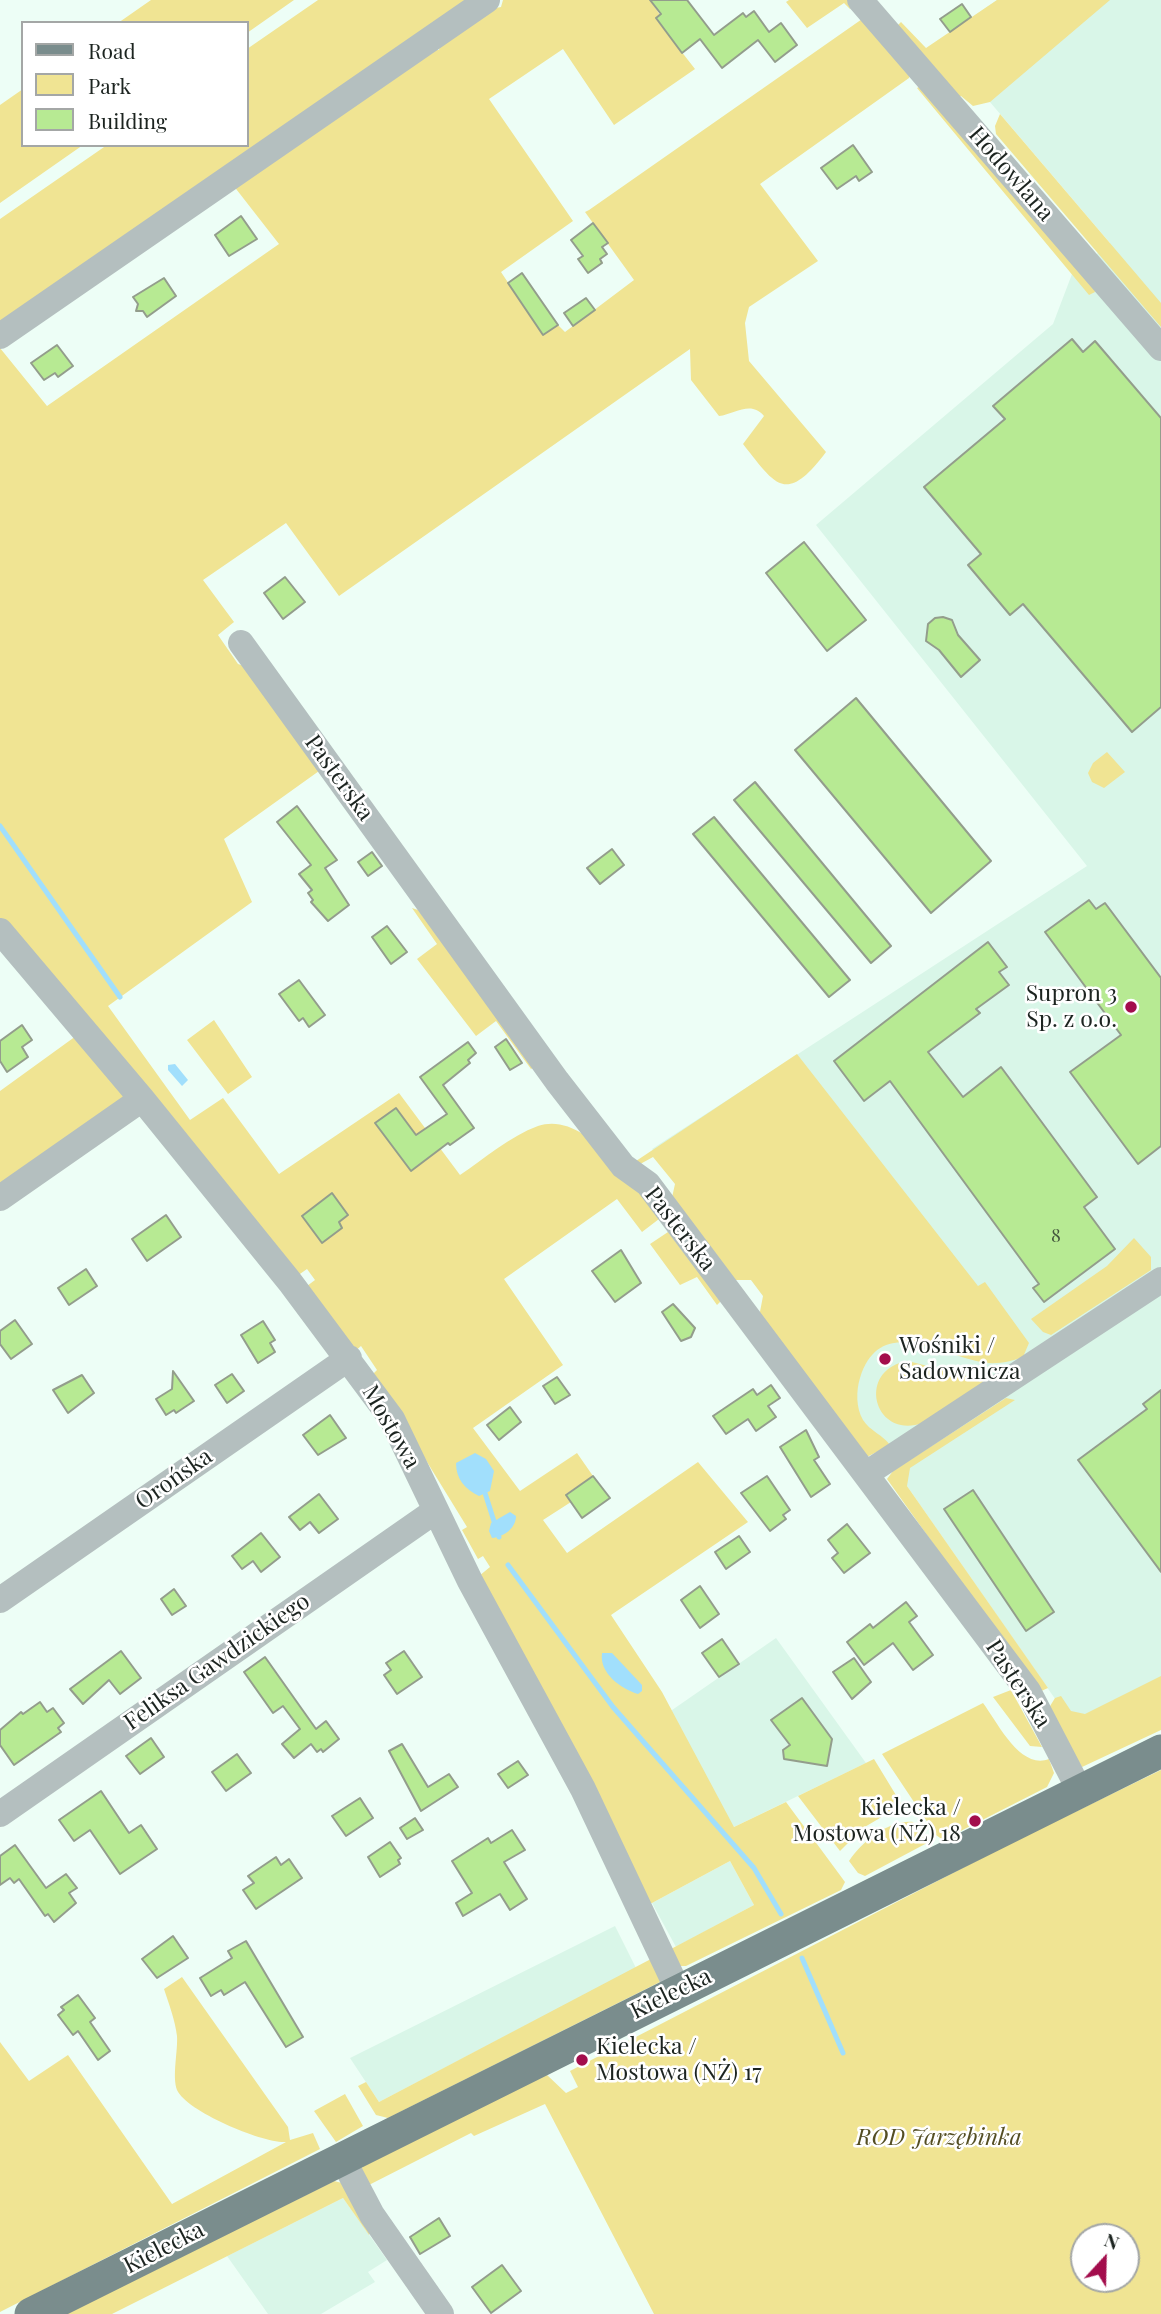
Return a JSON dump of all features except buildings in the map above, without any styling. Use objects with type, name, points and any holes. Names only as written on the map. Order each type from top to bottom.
[{"type":"main road","name":"Kielecka","points":[[31,2314],[1161,1751]]},
{"type":"street","points":[[0,336],[487,0]]},
{"type":"street","name":"Hodowlana","points":[[860,0],[1161,348]]},
{"type":"street","name":"Pasterska","points":[[241,643],[557,1081],[623,1166],[648,1184],[1028,1691],[1080,1791]]},
{"type":"street","name":"Mostowa","points":[[0,931],[142,1099],[349,1358],[392,1419],[435,1511],[583,1789],[678,1990]]},
{"type":"street","points":[[0,1198],[142,1099]]},
{"type":"street","points":[[866,1474],[1161,1280]]},
{"type":"street","name":"Orońska","points":[[0,1600],[349,1358]]},
{"type":"street","name":"Feliksa Gawdzickiego","points":[[0,1814],[435,1511]]},
{"type":"street","points":[[342,2158],[372,2215],[441,2314]]},
{"type":"shaded area","points":[[997,0],[1161,0],[1161,1684],[1087,1721],[1067,1716],[907,1486],[652,1149],[1087,866],[816,525],[1053,324],[1072,274],[1110,243],[938,41]]},
{"type":"shaded area","points":[[776,1638],[866,1763],[734,1827],[649,1726]]},
{"type":"shaded area","points":[[730,1861],[754,1905],[676,1947],[652,1903]]},
{"type":"shaded area","points":[[615,1926],[636,1968],[379,2102],[350,2058]]},
{"type":"shaded area","points":[[343,2198],[387,2260],[368,2272],[375,2282],[321,2314],[268,2314],[227,2256]]},
{"type":"green space","points":[[151,0],[294,0],[248,32],[248,21],[121,21]]},
{"type":"green space","points":[[318,0],[480,0],[0,330],[0,219],[104,147],[248,147],[248,48]]},
{"type":"green space","points":[[503,0],[650,0],[660,15],[656,19],[695,69],[614,125],[563,49],[489,99],[573,221],[501,272],[543,335],[558,325],[565,332],[634,280],[585,212],[865,17],[911,73],[909,78],[760,184],[818,261],[749,307],[745,323],[749,361],[826,452],[801,479],[791,484],[782,484],[773,479],[743,444],[764,416],[759,411],[748,408],[719,416],[691,380],[690,349],[339,596],[286,523],[203,580],[234,622],[218,635],[238,664],[244,666],[326,766],[224,839],[252,902],[108,1006],[190,1120],[223,1098],[279,1174],[399,1093],[460,1175],[517,1136],[538,1126],[556,1124],[574,1129],[607,1154],[659,1219],[642,1232],[617,1199],[504,1279],[563,1365],[473,1428],[520,1491],[577,1453],[593,1476],[566,1494],[571,1502],[543,1520],[567,1553],[698,1462],[748,1522],[611,1615],[662,1692],[734,1827],[786,1802],[845,1882],[841,1890],[686,1966],[680,1966],[671,1949],[754,1905],[730,1861],[652,1903],[646,1903],[479,1576],[490,1567],[483,1556],[478,1559],[462,1530],[467,1527],[373,1374],[377,1370],[361,1346],[353,1353],[307,1286],[315,1280],[307,1269],[297,1276],[0,918],[0,348],[47,406],[279,244],[233,185],[428,49],[439,50],[440,44],[486,10],[501,7]]},
{"type":"green space","points":[[849,0],[853,4],[850,9],[844,3],[807,28],[786,2]]},
{"type":"green space","points":[[997,0],[1110,0],[990,102],[973,106],[961,96],[958,97],[897,26],[901,22],[926,48]]},
{"type":"green space","points":[[921,86],[1094,287],[1095,292],[1089,295],[917,88]]},
{"type":"green space","points":[[21,90],[21,147],[80,147],[0,203],[0,105]]},
{"type":"green space","points":[[1000,114],[1161,303],[1161,327],[996,134],[995,126]]},
{"type":"green space","points":[[1107,752],[1125,772],[1104,788],[1092,782],[1088,773],[1093,763]]},
{"type":"green space","points":[[412,908],[418,910],[538,1065],[531,1069],[496,1021],[476,1036],[417,959],[437,944]]},
{"type":"green space","points":[[214,1020],[252,1077],[228,1094],[187,1040]]},
{"type":"green space","points":[[76,1036],[127,1097],[0,1186],[0,1091]]},
{"type":"green space","points":[[797,1054],[978,1286],[985,1282],[1029,1343],[1023,1357],[997,1363],[981,1362],[912,1343],[881,1347],[869,1359],[860,1378],[857,1399],[863,1420],[890,1445],[867,1457],[759,1317],[763,1296],[751,1280],[733,1280],[671,1202],[675,1184],[653,1157],[633,1168],[630,1165]]},
{"type":"green space","points":[[668,1232],[721,1301],[717,1305],[697,1277],[680,1285],[650,1244]]},
{"type":"green space","points":[[1134,1238],[1151,1257],[1151,1270],[1051,1335],[1043,1332],[1031,1319],[1107,1266]]},
{"type":"green space","points":[[908,1361],[982,1380],[984,1383],[923,1423],[900,1425],[889,1420],[881,1410],[877,1387],[882,1376],[892,1366]]},
{"type":"green space","points":[[1006,1398],[1015,1400],[910,1468],[907,1486],[1048,1688],[1039,1692],[887,1479],[893,1471]]},
{"type":"green space","points":[[1161,1676],[1161,1730],[1082,1767],[1047,1711],[1055,1698],[1061,1696],[1071,1711],[1085,1714]]},
{"type":"green space","points":[[1011,1690],[1042,1747],[1030,1746],[993,1697]]},
{"type":"green space","points":[[983,1703],[1019,1751],[1038,1761],[1049,1759],[1054,1773],[1047,1787],[943,1840],[936,1835],[882,1754]]},
{"type":"green space","points":[[874,1759],[902,1805],[863,1828],[840,1851],[798,1796]]},
{"type":"green space","name":"ROD Jarzębinka","points":[[1161,1770],[1161,2314],[654,2314],[545,2104],[474,2136],[471,2133],[365,2187],[360,2172],[363,2166],[546,2074],[566,2093],[578,2087],[570,2071],[1009,1844]]},
{"type":"green space","points":[[913,1822],[927,1843],[865,1876],[858,1873],[849,1861],[861,1847],[885,1828]]},
{"type":"green space","points":[[649,1960],[654,1960],[660,1982],[388,2118],[376,2115],[358,2086],[366,2082],[379,2102]]},
{"type":"green space","points":[[182,1977],[288,2127],[290,2140],[313,2133],[320,2149],[0,2312],[0,2042],[29,2081],[68,2055],[172,2204],[286,2142],[262,2138],[210,2117],[184,2099],[177,2090],[177,2036],[164,1989]]},
{"type":"green space","points":[[345,2094],[363,2126],[336,2142],[314,2111]]},
{"type":"green space","points":[[334,2181],[342,2183],[372,2227],[369,2235],[343,2198],[112,2314],[66,2314]]},
{"type":"water","points":[[175,1064],[188,1080],[182,1086],[168,1070],[168,1065]]},
{"type":"water","points":[[475,1453],[486,1459],[494,1471],[490,1491],[479,1496],[462,1483],[456,1469],[456,1463]]},
{"type":"water","points":[[510,1512],[516,1516],[512,1528],[505,1534],[492,1538],[489,1531],[491,1523]]},
{"type":"water","points":[[602,1653],[612,1653],[642,1685],[642,1691],[638,1694],[631,1692],[612,1679],[604,1667]]},
{"type":"waterway","points":[[0,826],[120,997]]},
{"type":"waterway","points":[[485,1493],[499,1537]]},
{"type":"waterway","points":[[508,1565],[613,1707],[754,1868],[781,1914]]},
{"type":"waterway","points":[[802,1958],[843,2053]]},
{"type":"place","name":"Supron 3 Sp. z o.o.","points":[[1131,1007]]},
{"type":"place","name":"Wośniki / Sadownicza","points":[[885,1359]]},
{"type":"place","name":"Kielecka / Mostowa (NŻ) 18","points":[[975,1821]]},
{"type":"place","name":"Kielecka / Mostowa (NŻ) 17","points":[[582,2060]]}]
